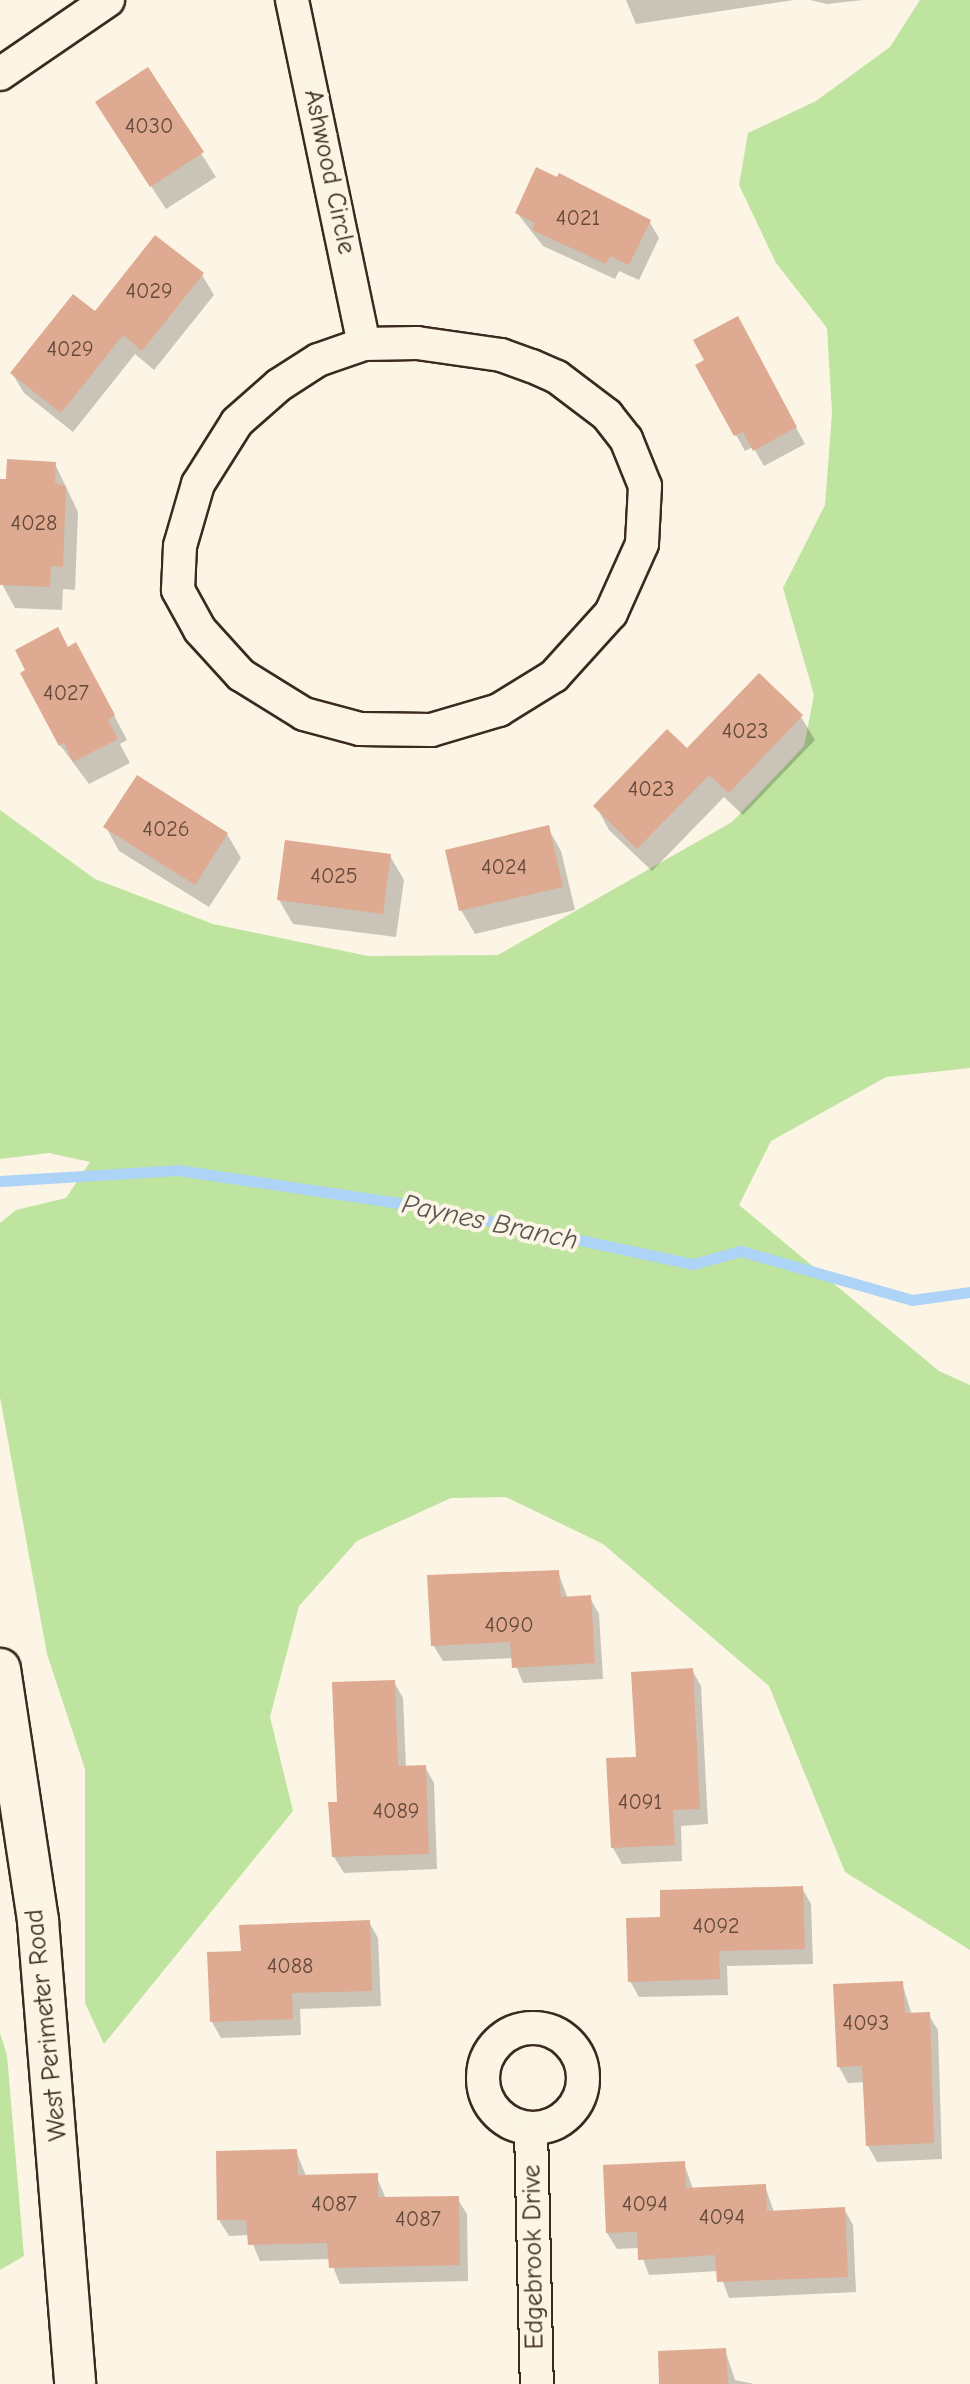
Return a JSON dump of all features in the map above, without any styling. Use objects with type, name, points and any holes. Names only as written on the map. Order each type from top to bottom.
[{"type":"street","points":[[0,74],[108,0]]},
{"type":"street","name":"Ashwood Circle","points":[[292,0],[364,344]]},
{"type":"street","points":[[364,344],[466,348],[557,377],[617,427],[637,459],[645,486],[642,544],[631,574],[611,613],[580,652],[554,676],[499,710],[431,730],[360,729],[304,714],[241,675],[200,630],[178,590],[180,546],[198,484],[237,422],[279,385],[318,360],[364,344]]},
{"type":"street","name":"West Perimeter Road","points":[[0,1669],[38,1921],[75,2384]]},
{"type":"street","name":"Edgebrook Drive","points":[[531,2129],[537,2384]]},
{"type":"green space","points":[[920,0],[970,0],[970,1068],[886,1077],[771,1141],[739,1205],[939,1371],[970,1385],[970,1950],[845,1872],[769,1686],[603,1544],[506,1497],[451,1498],[357,1541],[299,1606],[270,1717],[293,1811],[104,2044],[85,2003],[85,1769],[47,1654],[0,1397],[0,1223],[16,1210],[66,1198],[90,1162],[49,1153],[0,1159],[0,810],[95,879],[213,924],[368,956],[498,955],[732,822],[804,746],[814,695],[783,588],[825,505],[832,413],[827,328],[776,263],[739,185],[748,133],[816,101],[890,47]]},
{"type":"green space","points":[[0,2033],[7,2055],[24,2256],[0,2270]]},
{"type":"building","points":[[148,67],[204,152],[150,187],[95,102]]},
{"type":"building","points":[[536,167],[557,177],[559,173],[651,220],[629,265],[610,256],[606,264],[532,230],[535,223],[515,213]]},
{"type":"building","points":[[155,235],[204,273],[142,351],[123,335],[61,413],[10,373],[73,294],[95,311]]},
{"type":"building","points":[[738,316],[797,427],[753,451],[743,432],[734,436],[695,365],[704,360],[693,340]]},
{"type":"building","points":[[7,459],[56,462],[55,483],[66,486],[63,567],[51,566],[50,587],[0,585],[0,479],[6,479]]},
{"type":"building","points":[[58,627],[68,647],[76,642],[115,715],[108,720],[118,739],[73,762],[64,743],[59,746],[20,673],[25,670],[15,650]]},
{"type":"building","points":[[759,673],[803,715],[729,793],[709,775],[637,849],[593,806],[667,729],[687,748]]},
{"type":"building","points":[[137,775],[228,833],[195,885],[103,827]]},
{"type":"building","points":[[549,825],[563,887],[459,911],[445,850]]},
{"type":"building","points":[[285,840],[391,854],[383,914],[277,900]]},
{"type":"building","points":[[559,1570],[561,1597],[591,1595],[595,1663],[512,1668],[510,1642],[431,1646],[427,1575]]},
{"type":"building","points":[[693,1668],[700,1809],[673,1810],[675,1845],[611,1848],[606,1758],[636,1757],[631,1672]]},
{"type":"building","points":[[395,1680],[398,1766],[426,1765],[429,1854],[332,1857],[328,1802],[337,1802],[332,1682]]},
{"type":"building","points":[[803,1886],[805,1949],[719,1951],[720,1979],[628,1982],[626,1918],[660,1917],[660,1890]]},
{"type":"building","points":[[370,1920],[372,1991],[292,1993],[293,2019],[210,2022],[207,1952],[241,1951],[239,1925]]},
{"type":"building","points":[[903,1981],[905,2013],[930,2012],[934,2143],[866,2146],[862,2066],[837,2067],[833,1984]]},
{"type":"building","points":[[297,2149],[298,2175],[378,2173],[378,2197],[459,2196],[460,2265],[329,2268],[327,2243],[248,2245],[246,2220],[217,2220],[216,2151]]},
{"type":"building","points":[[685,2161],[686,2188],[766,2184],[767,2211],[845,2207],[848,2277],[717,2282],[715,2255],[638,2260],[637,2232],[606,2233],[603,2165]]},
{"type":"building","points":[[726,2348],[728,2384],[659,2384],[658,2351]]},
{"type":"waterway","name":"Paynes Branch","points":[[0,1181],[178,1170],[420,1206],[693,1264],[741,1251],[912,1300],[970,1292]]}]
